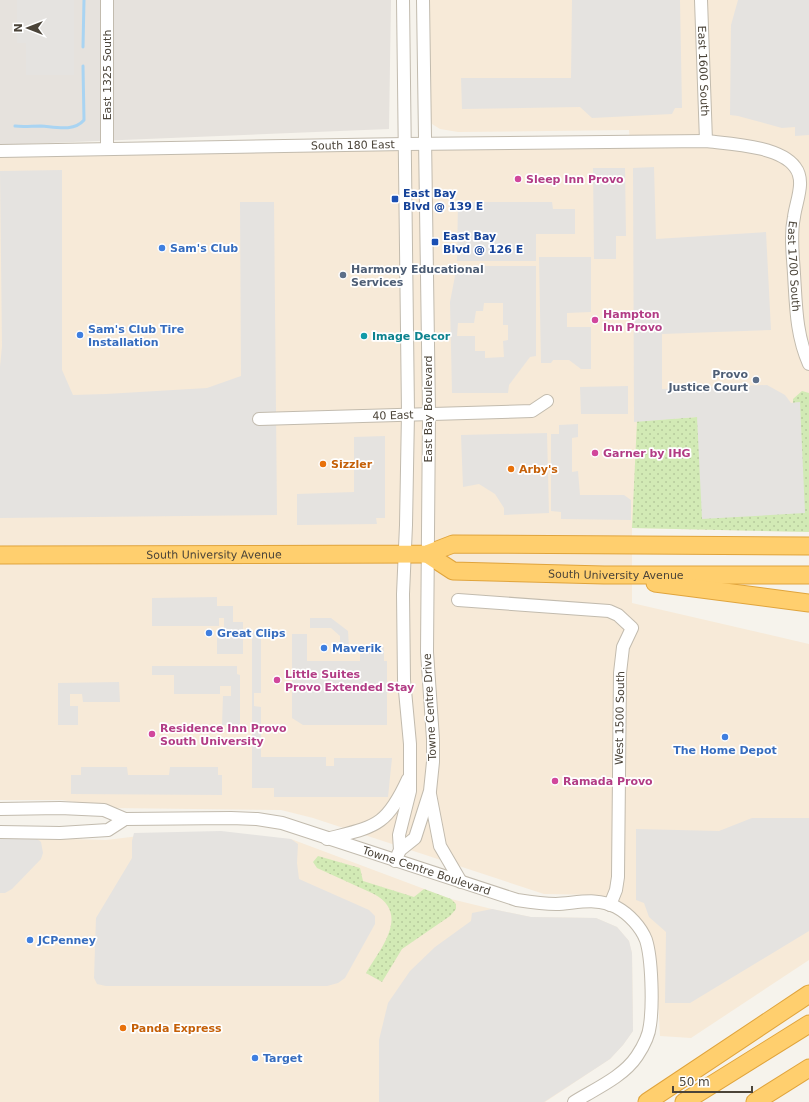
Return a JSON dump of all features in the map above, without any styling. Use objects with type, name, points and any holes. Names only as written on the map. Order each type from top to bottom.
[{"type":"highway","name":"South University Avenue","points":[[0,555],[427,554],[453,544],[809,546]]},
{"type":"highway","name":"South University Avenue","points":[[427,554],[453,571],[604,575],[809,575]]},
{"type":"highway","points":[[604,575],[697,589],[809,603]]},
{"type":"highway","points":[[647,1102],[809,994]]},
{"type":"highway","points":[[684,1102],[809,1024]]},
{"type":"highway","points":[[755,1102],[809,1068]]},
{"type":"street","name":"East 1325 South","points":[[107,0],[107,149]]},
{"type":"street","name":"East Bay Boulevard","points":[[403,0],[406,144],[408,413],[405,554]]},
{"type":"street","name":"East Bay Boulevard","points":[[423,0],[429,413],[427,554]]},
{"type":"street","name":"East 1600 South","points":[[701,0],[706,142]]},
{"type":"street","name":"South 180 East","points":[[0,151],[406,144],[706,142]]},
{"type":"street","name":"East 1700 South","points":[[706,142],[752,147],[766,151],[786,158],[795,166],[799,173],[800,188],[791,236],[797,322],[803,351],[809,364]]},
{"type":"street","name":"40 East","points":[[259,419],[369,416],[408,413],[532,411],[547,400]]},
{"type":"street","name":"Towne Centre Drive","points":[[398,856],[399,835],[410,791],[410,744],[404,672],[403,591],[405,554]]},
{"type":"street","name":"Towne Centre Drive","points":[[398,856],[415,838],[430,790],[433,762],[433,739],[427,652],[427,554]]},
{"type":"street","name":"West 1500 South","points":[[458,600],[608,612],[618,616],[632,628],[623,647],[620,673],[618,877],[616,890],[610,905]]},
{"type":"street","points":[[327,839],[360,830],[376,824],[383,819],[389,814],[410,774]]},
{"type":"street","points":[[430,790],[440,846],[461,882]]},
{"type":"street","points":[[0,809],[53,808],[104,810],[125,819]]},
{"type":"street","points":[[0,832],[60,833],[108,830],[125,819]]},
{"type":"street","name":"Towne Centre Boulevard","points":[[125,819],[257,819],[293,826],[327,839],[398,856],[461,882],[517,900],[558,904],[578,901],[603,902],[626,914],[635,922],[646,941],[649,957],[650,1026],[646,1039],[638,1055],[625,1069],[574,1102]]},
{"type":"shaded area","points":[[0,0],[391,0],[389,129],[0,145]]},
{"type":"shaded area","points":[[17,0],[74,0],[74,75],[26,75],[26,43],[17,43]]},
{"type":"shaded area","points":[[427,0],[809,0],[809,532],[632,528],[632,603],[809,644],[809,960],[691,1038],[660,1036],[656,960],[650,936],[638,918],[621,902],[598,895],[544,894],[313,818],[281,810],[111,808],[62,800],[0,800],[0,151],[630,142],[629,130],[458,132],[440,129],[432,124],[429,112]]},
{"type":"shaded area","points":[[572,0],[680,0],[682,108],[675,108],[672,114],[592,118],[580,107],[462,109],[461,78],[571,78]]},
{"type":"shaded area","points":[[738,0],[809,0],[809,135],[795,136],[795,127],[782,128],[730,115],[731,25]]},
{"type":"shaded area","points":[[654,167],[656,239],[766,232],[771,330],[662,334],[662,389],[767,385],[785,395],[791,403],[800,402],[805,513],[702,519],[697,417],[634,422],[633,168]]},
{"type":"shaded area","points":[[593,168],[625,168],[626,236],[616,236],[616,259],[594,259]]},
{"type":"shaded area","points":[[62,170],[62,370],[73,395],[207,388],[241,376],[240,202],[274,202],[277,515],[0,518],[0,367],[2,346],[0,171]]},
{"type":"shaded area","points":[[458,202],[552,202],[553,209],[575,209],[575,234],[536,234],[536,261],[457,261]]},
{"type":"shaded area","points":[[539,257],[591,257],[591,312],[567,313],[567,327],[591,327],[591,369],[581,369],[569,360],[553,360],[551,363],[541,363]]},
{"type":"shaded area","points":[[455,266],[536,266],[536,356],[530,357],[509,385],[508,393],[452,393],[450,302],[455,276]],"holes":[[[484,303],[503,303],[503,325],[508,325],[508,340],[503,341],[504,357],[485,358],[485,351],[475,351],[475,336],[457,336],[458,323],[474,323],[476,311],[483,311]]]},
{"type":"shaded area","points":[[628,386],[628,414],[581,414],[580,387]]},
{"type":"shaded area","points":[[578,424],[578,437],[572,438],[572,472],[578,471],[580,495],[624,495],[631,500],[631,520],[561,519],[561,512],[551,511],[551,434],[559,434],[559,425]]},
{"type":"shaded area","points":[[547,433],[549,513],[504,515],[504,508],[495,494],[479,484],[463,487],[461,435]]},
{"type":"shaded area","points":[[385,436],[385,518],[376,518],[377,524],[297,525],[297,494],[354,492],[354,437]]},
{"type":"shaded area","points":[[217,597],[217,606],[233,606],[233,622],[243,622],[243,654],[217,654],[217,629],[224,629],[224,618],[219,618],[219,626],[152,626],[152,598]]},
{"type":"shaded area","points":[[310,618],[331,618],[348,631],[349,647],[384,647],[384,661],[387,661],[387,725],[303,725],[292,718],[292,634],[307,634],[307,661],[360,661],[360,653],[340,653],[340,636],[331,628],[310,628]]},
{"type":"shaded area","points":[[252,632],[261,632],[261,693],[254,693],[254,706],[261,707],[261,757],[326,757],[326,766],[334,766],[334,758],[392,758],[388,797],[274,797],[274,788],[252,788]]},
{"type":"shaded area","points":[[152,666],[237,666],[237,674],[240,675],[240,725],[222,725],[223,696],[231,696],[231,686],[220,686],[220,694],[174,694],[174,675],[152,675]]},
{"type":"shaded area","points":[[119,682],[120,702],[83,702],[82,694],[70,694],[70,706],[78,706],[78,725],[58,725],[58,683]]},
{"type":"shaded area","points":[[81,767],[127,767],[128,775],[169,775],[170,767],[218,767],[218,775],[222,775],[222,795],[71,794],[71,775],[81,775]]},
{"type":"shaded area","points":[[752,818],[809,818],[809,931],[690,1003],[665,1003],[666,932],[649,917],[644,903],[636,900],[636,829],[719,831]]},
{"type":"shaded area","points":[[221,831],[291,839],[298,844],[297,863],[299,879],[369,910],[375,916],[375,924],[345,978],[338,983],[327,986],[106,986],[97,984],[94,978],[96,918],[132,858],[132,841],[134,833]]},
{"type":"shaded area","points":[[164,833],[291,839],[451,899],[531,917],[596,918],[617,927],[629,941],[632,953],[633,1031],[610,1059],[545,1102],[0,1102],[0,837],[106,840]]},
{"type":"shaded area","points":[[0,835],[36,838],[41,842],[43,853],[41,859],[12,889],[5,893],[0,893]]},
{"type":"shaded area","points":[[492,909],[531,917],[596,918],[617,927],[629,941],[632,953],[633,1031],[610,1059],[544,1102],[379,1102],[379,1040],[388,1003],[410,971],[435,947],[471,921],[472,913]]},
{"type":"green space","points":[[802,391],[809,393],[809,532],[632,528],[637,421],[697,417],[800,402],[793,403],[793,399]]},
{"type":"green space","points":[[318,856],[360,868],[363,881],[414,897],[424,889],[451,899],[456,904],[456,909],[450,916],[402,949],[382,982],[366,973],[389,932],[391,921],[390,911],[385,902],[374,894],[317,868],[313,862]]},
{"type":"waterway","points":[[83,47],[84,0]]},
{"type":"waterway","points":[[15,126],[64,128],[80,124],[84,120],[83,66]]},
{"type":"place","name":"Sleep Inn Provo","points":[[518,179]]},
{"type":"place","name":"East Bay Blvd @ 139 E","points":[[395,199]]},
{"type":"place","name":"East Bay Blvd @ 126 E","points":[[435,242]]},
{"type":"place","name":"Sam's Club","points":[[162,248]]},
{"type":"place","name":"Harmony Educational Services","points":[[343,275]]},
{"type":"place","name":"Hampton Inn Provo","points":[[595,320]]},
{"type":"place","name":"Sam's Club Tire Installation","points":[[80,335]]},
{"type":"place","name":"Image Decor","points":[[364,336]]},
{"type":"place","name":"Provo Justice Court","points":[[756,380]]},
{"type":"place","name":"Garner by IHG","points":[[595,453]]},
{"type":"place","name":"Sizzler","points":[[323,464]]},
{"type":"place","name":"Arby's","points":[[511,469]]},
{"type":"place","name":"Great Clips","points":[[209,633]]},
{"type":"place","name":"Maverik","points":[[324,648]]},
{"type":"place","name":"Little Suites Provo Extended Stay","points":[[277,680]]},
{"type":"place","name":"Residence Inn Provo South University","points":[[152,734]]},
{"type":"place","name":"The Home Depot","points":[[725,737]]},
{"type":"place","name":"Ramada Provo","points":[[555,781]]},
{"type":"place","name":"JCPenney","points":[[30,940]]},
{"type":"place","name":"Panda Express","points":[[123,1028]]},
{"type":"place","name":"Target","points":[[255,1058]]}]
